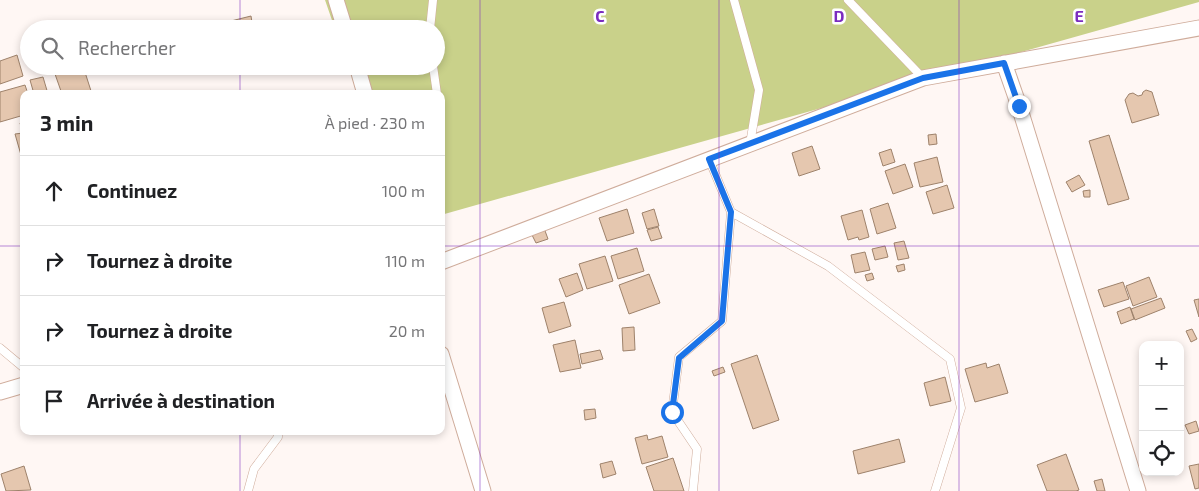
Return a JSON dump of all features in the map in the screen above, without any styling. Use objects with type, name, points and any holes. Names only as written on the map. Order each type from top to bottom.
[{"type":"street","points":[[336,0],[342,20]]},
{"type":"street","points":[[445,260],[923,78],[1199,28]]},
{"type":"street","points":[[1004,63],[1025,125],[1138,491]]},
{"type":"street","points":[[359,75],[364,90]]},
{"type":"street","points":[[445,367],[483,491]]},
{"type":"street","points":[[0,392],[20,386]]},
{"type":"lane","points":[[431,20],[434,0]]},
{"type":"lane","points":[[734,0],[759,90],[750,144]]},
{"type":"lane","points":[[848,0],[923,78]]},
{"type":"lane","points":[[434,75],[436,90]]},
{"type":"lane","points":[[693,491],[697,449],[672,412],[679,358],[722,321],[731,212],[709,159]]},
{"type":"lane","points":[[731,212],[828,266],[950,359],[961,408],[935,491]]},
{"type":"lane","points":[[0,348],[20,365]]},
{"type":"lane","points":[[248,491],[254,469],[278,435]]},
{"type":"green space","points":[[325,0],[1199,0],[1199,2],[445,214],[445,90],[359,90],[353,75],[445,75],[445,20],[332,20]]},
{"type":"building","points":[[251,16],[252,20],[235,20]]},
{"type":"building","points":[[17,55],[20,75],[23,76],[0,84],[0,61]]},
{"type":"building","points":[[55,75],[86,75],[91,90],[61,90]]},
{"type":"building","points":[[43,77],[47,90],[33,90],[30,80]]},
{"type":"building","points":[[25,85],[27,90],[20,90],[20,116],[0,122],[0,92]]},
{"type":"building","points":[[1146,90],[1152,92],[1159,115],[1132,123],[1125,100],[1129,94],[1133,93],[1138,96],[1142,95]]},
{"type":"building","points":[[20,133],[20,152],[15,134]]},
{"type":"building","points":[[936,134],[937,144],[929,145],[928,135]]},
{"type":"building","points":[[1109,135],[1129,199],[1108,205],[1089,141]]},
{"type":"building","points":[[812,146],[820,169],[799,176],[792,153]]},
{"type":"building","points":[[891,149],[895,162],[883,166],[879,153]]},
{"type":"building","points":[[937,157],[943,182],[920,187],[914,163]]},
{"type":"building","points":[[905,164],[913,187],[893,194],[885,171]]},
{"type":"building","points":[[1079,175],[1085,185],[1072,192],[1066,182]]},
{"type":"building","points":[[947,185],[954,208],[933,214],[926,192]]},
{"type":"building","points":[[1090,190],[1090,197],[1084,197],[1083,191]]},
{"type":"building","points":[[888,203],[896,228],[877,234],[870,209]]},
{"type":"building","points":[[627,209],[634,233],[607,241],[599,218]]},
{"type":"building","points":[[654,209],[659,226],[647,229],[642,213]]},
{"type":"building","points":[[862,210],[869,237],[859,240],[858,237],[848,240],[841,216]]},
{"type":"building","points":[[658,227],[662,238],[651,241],[647,230]]},
{"type":"building","points":[[544,228],[548,239],[536,243],[531,233]]},
{"type":"building","points":[[904,241],[909,258],[898,260],[894,243]]},
{"type":"building","points":[[885,246],[888,257],[875,260],[872,249]]},
{"type":"building","points":[[637,248],[644,271],[618,279],[611,256]]},
{"type":"building","points":[[865,252],[870,270],[855,273],[851,255]]},
{"type":"building","points":[[605,256],[613,281],[587,289],[579,264]]},
{"type":"building","points":[[904,264],[905,270],[898,272],[896,266]]},
{"type":"building","points":[[577,273],[583,290],[566,297],[559,279]]},
{"type":"building","points":[[872,273],[874,279],[867,281],[865,275]]},
{"type":"building","points":[[649,274],[660,303],[629,314],[619,285]]},
{"type":"building","points":[[1149,277],[1157,297],[1133,306],[1126,286]]},
{"type":"building","points":[[1123,282],[1129,299],[1104,307],[1098,290]]},
{"type":"building","points":[[1161,298],[1165,308],[1135,320],[1131,309]]},
{"type":"building","points":[[1199,299],[1199,317],[1194,300]]},
{"type":"building","points":[[564,302],[571,326],[549,333],[542,308]]},
{"type":"building","points":[[1130,307],[1134,319],[1121,324],[1117,312]]},
{"type":"building","points":[[634,327],[635,350],[623,351],[622,328]]},
{"type":"building","points":[[1192,329],[1197,339],[1191,342],[1186,331]]},
{"type":"building","points":[[575,340],[581,368],[560,372],[553,345]]},
{"type":"building","points":[[600,350],[603,359],[582,364],[580,354]]},
{"type":"building","points":[[757,355],[779,420],[753,429],[731,364]]},
{"type":"building","points":[[986,363],[987,368],[999,364],[1008,393],[975,402],[965,369]]},
{"type":"building","points":[[723,367],[725,372],[714,376],[712,371]]},
{"type":"building","points":[[945,377],[951,401],[930,406],[924,383]]},
{"type":"building","points":[[595,409],[596,418],[585,420],[584,410]]},
{"type":"building","points":[[1196,421],[1199,431],[1189,434],[1185,425]]},
{"type":"building","points":[[647,435],[648,440],[662,436],[668,457],[642,464],[635,438]]},
{"type":"building","points":[[899,439],[905,462],[858,474],[853,451]]},
{"type":"building","points":[[1066,454],[1079,490],[1047,491],[1037,465]]},
{"type":"building","points":[[673,458],[684,491],[654,491],[646,467]]},
{"type":"building","points":[[612,461],[616,474],[603,478],[600,464]]},
{"type":"building","points":[[1199,464],[1199,488],[1195,489],[1189,466]]},
{"type":"building","points":[[24,466],[31,490],[6,491],[1,474]]},
{"type":"building","points":[[1102,479],[1105,491],[1097,491],[1094,481]]},
{"type":"route","points":[[672,412],[679,358],[722,321],[731,212],[709,159],[923,78],[1004,63],[1019,106]]}]
